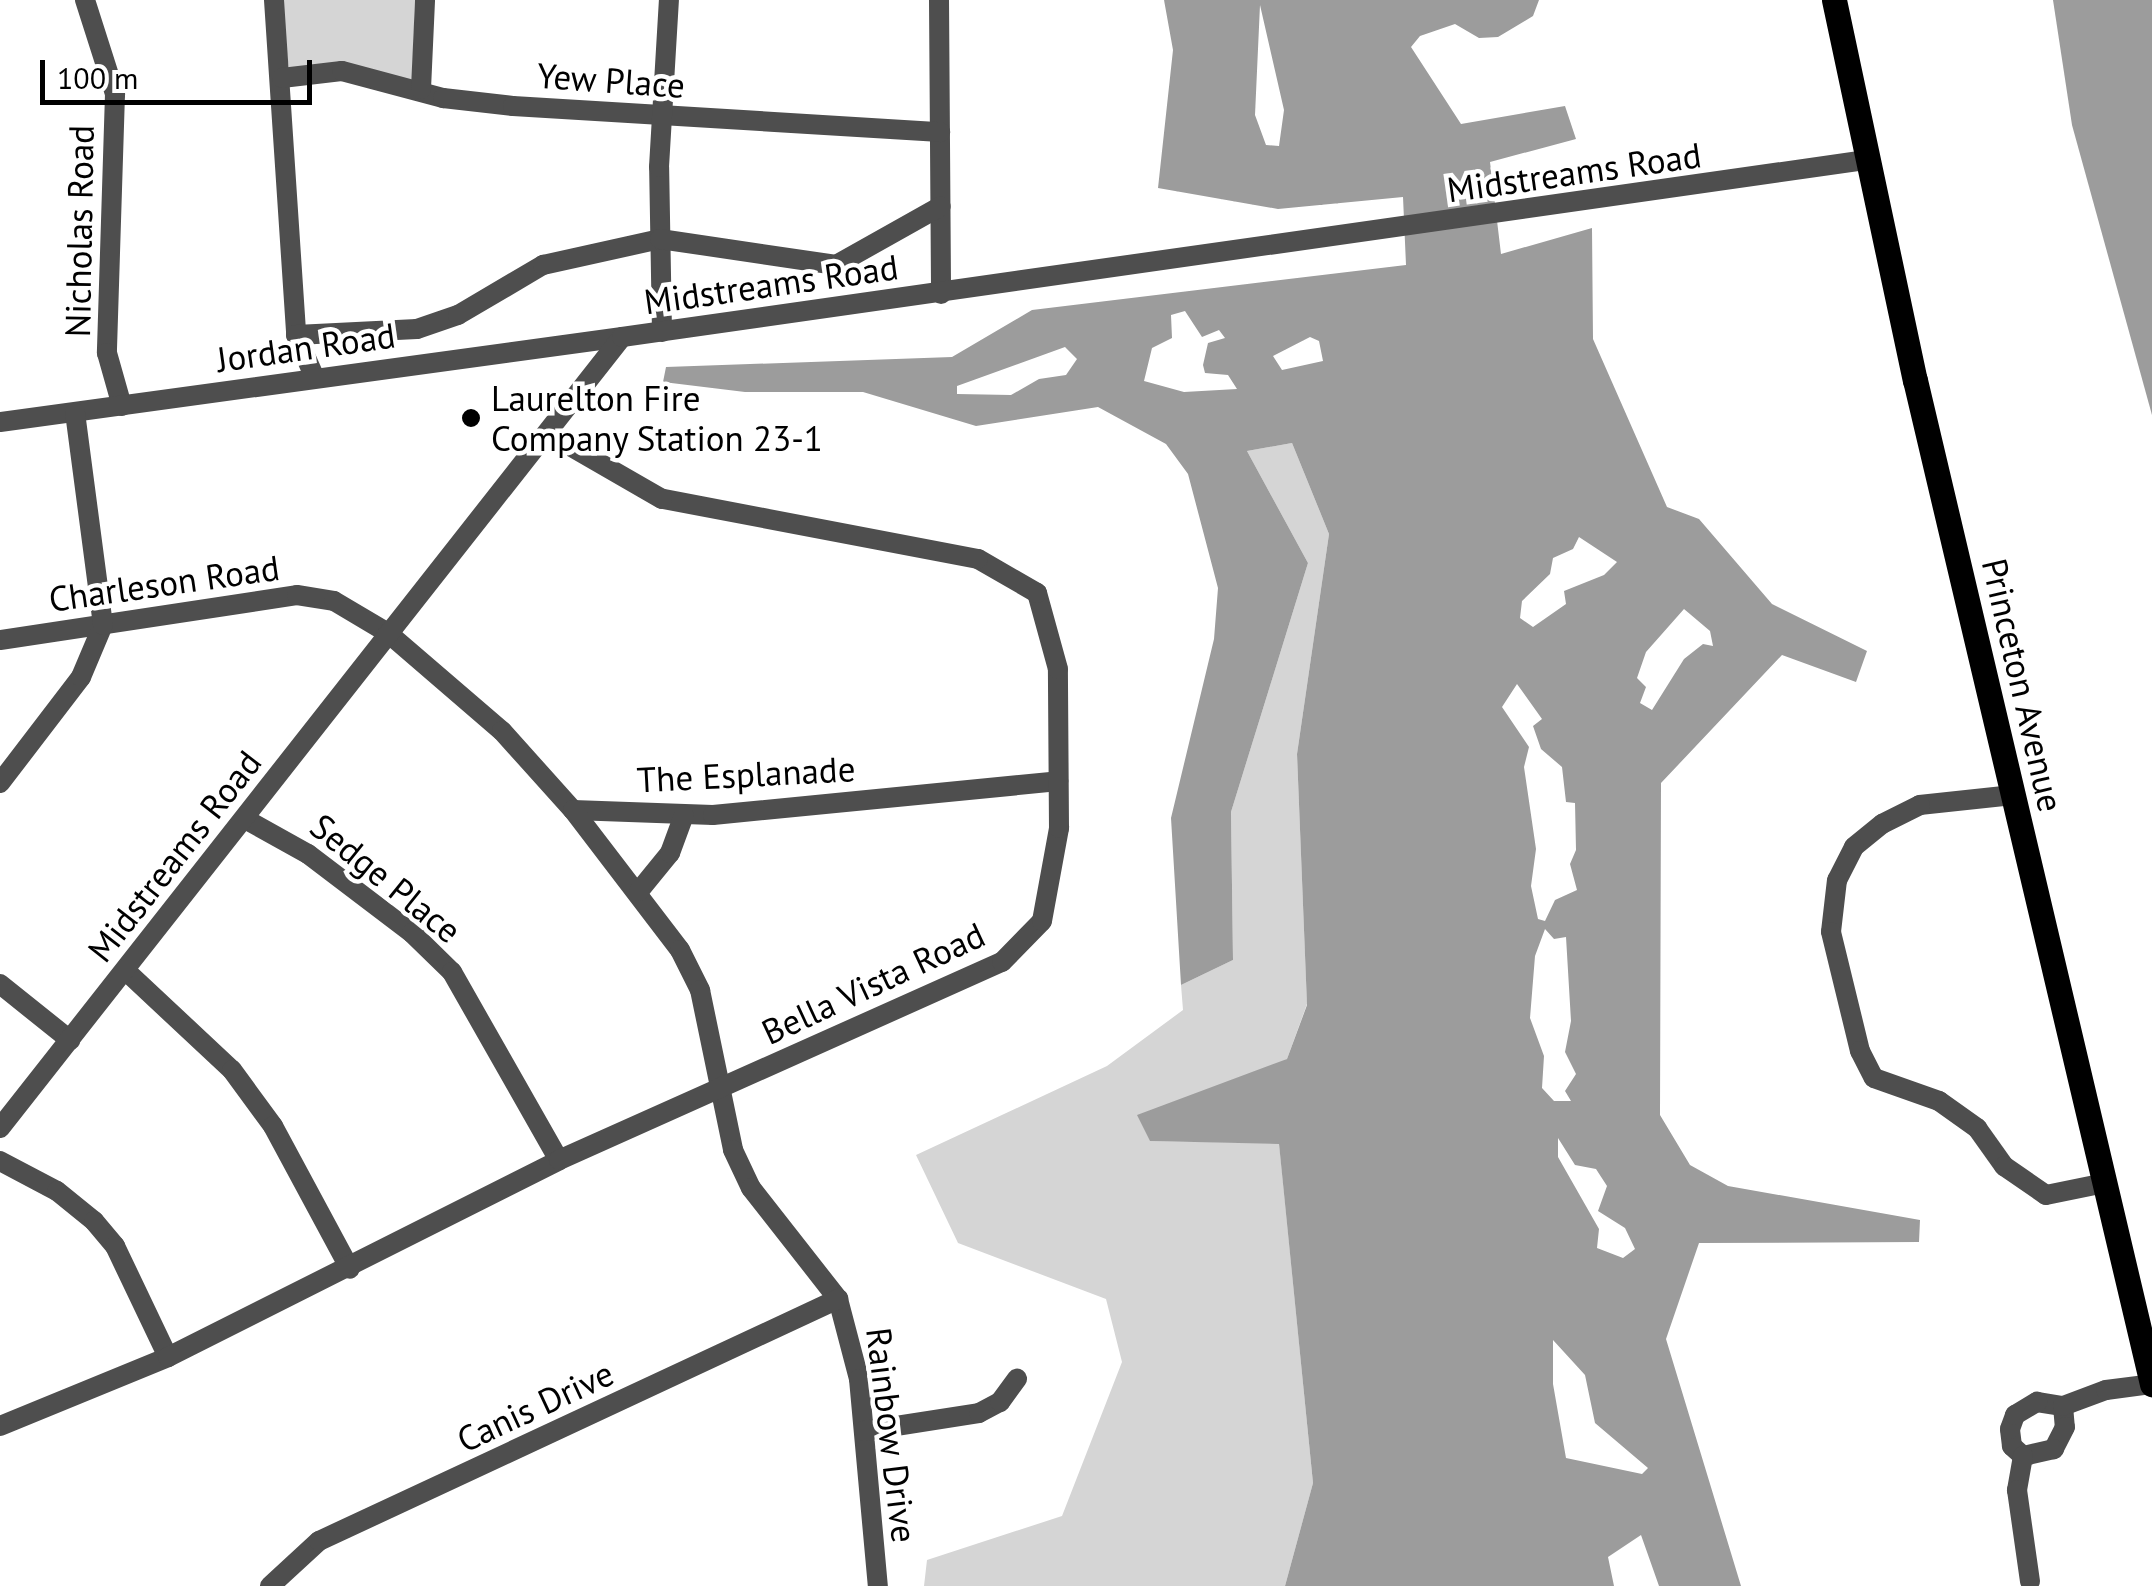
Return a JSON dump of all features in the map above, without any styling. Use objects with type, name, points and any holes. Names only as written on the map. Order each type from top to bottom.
[{"type":"main road","name":"Princeton Avenue","points":[[1834,0],[1866,160],[2152,1384]]},
{"type":"street","name":"Nicholas Road","points":[[85,0],[115,94],[107,353],[122,406]]},
{"type":"street","points":[[274,0],[296,334],[316,378]]},
{"type":"street","points":[[421,89],[425,0]]},
{"type":"street","points":[[662,332],[661,116],[669,0]]},
{"type":"street","points":[[939,0],[941,294]]},
{"type":"street","name":"Yew Place","points":[[282,78],[342,71],[513,106],[940,132]]},
{"type":"street","name":"Midstreams Road","points":[[0,1128],[622,337],[1384,232],[1866,160]]},
{"type":"street","points":[[296,334],[416,330],[458,314],[544,265],[660,239],[836,265],[942,206]]},
{"type":"street","name":"Jordan Road","points":[[0,422],[622,337]]},
{"type":"street","points":[[0,783],[80,677],[103,626],[75,413]]},
{"type":"street","name":"Bella Vista Road","points":[[0,1426],[168,1357],[559,1160],[1002,962],[1024,947],[1042,921],[1052,883],[1058,781],[1058,670],[1046,612],[1025,581],[978,559],[662,499],[548,434]]},
{"type":"street","name":"Charleson Road","points":[[0,640],[297,595],[334,601],[388,634]]},
{"type":"street","points":[[388,634],[502,731],[573,810]]},
{"type":"street","name":"The Esplanade","points":[[573,810],[684,815],[1058,781]]},
{"type":"street","points":[[2013,796],[1920,805],[1854,846],[1831,903],[1834,945],[1860,1051],[1874,1078],[1939,1100],[1977,1128],[2004,1166],[2046,1195],[2105,1184]]},
{"type":"street","name":"Rainbow Drive","points":[[573,810],[639,891],[700,990],[718,1089],[751,1188],[838,1299],[851,1334],[878,1586]]},
{"type":"street","points":[[639,891],[670,853],[684,815]]},
{"type":"street","name":"Sedge Place","points":[[246,819],[308,854],[412,933],[452,972],[559,1160]]},
{"type":"street","points":[[126,970],[232,1070],[274,1126],[350,1268]]},
{"type":"street","points":[[0,984],[70,1040]]},
{"type":"street","points":[[0,1161],[94,1220],[115,1246],[168,1357]]},
{"type":"street","name":"Canis Drive","points":[[270,1586],[320,1541],[838,1299]]},
{"type":"street","points":[[864,1432],[979,1413],[1000,1402],[1017,1379]]},
{"type":"street","points":[[2030,1581],[2017,1490],[2022,1456],[2010,1441],[2016,1416],[2038,1402],[2063,1406],[2106,1390],[2152,1384]]},
{"type":"street","points":[[2022,1456],[2054,1449],[2065,1427],[2063,1406]]},
{"type":"shaded area","points":[[280,0],[415,0],[412,81],[289,69]]},
{"type":"shaded area","points":[[1164,0],[1539,0],[1533,16],[1498,37],[1479,38],[1455,24],[1420,36],[1411,47],[1461,124],[1565,106],[1576,139],[1490,162],[1501,254],[1592,228],[1593,339],[1667,507],[1699,519],[1772,604],[1867,651],[1856,682],[1782,655],[1661,783],[1660,1115],[1690,1165],[1728,1186],[1920,1220],[1919,1242],[1699,1243],[1666,1339],[1741,1586],[1659,1586],[1641,1535],[1608,1557],[1614,1586],[1285,1586],[1313,1483],[1279,1144],[1150,1141],[1137,1115],[1287,1059],[1307,1005],[1297,754],[1329,534],[1292,443],[1247,451],[1308,563],[1231,812],[1233,960],[1181,985],[1171,818],[1214,639],[1218,588],[1188,474],[1166,444],[1098,407],[976,426],[863,392],[745,392],[663,382],[666,367],[952,357],[1032,310],[1406,265],[1403,197],[1278,209],[1158,188],[1173,50]],"holes":[[[1260,5],[1284,110],[1279,146],[1266,145],[1255,115]],[[1185,311],[1202,337],[1219,330],[1225,338],[1208,343],[1205,373],[1228,375],[1237,389],[1184,392],[1144,381],[1152,348],[1172,338],[1171,315]],[[1310,337],[1319,341],[1323,361],[1282,370],[1273,356]],[[1065,347],[1077,359],[1066,375],[1039,379],[1011,395],[957,394],[957,386]],[[1579,537],[1617,562],[1604,575],[1564,591],[1566,604],[1533,627],[1520,618],[1522,601],[1550,574],[1553,558],[1573,549]],[[1684,609],[1710,631],[1713,646],[1703,644],[1684,659],[1652,710],[1640,703],[1646,687],[1637,678],[1646,652]],[[1517,684],[1542,719],[1533,726],[1541,749],[1562,767],[1566,802],[1575,803],[1576,850],[1570,864],[1577,890],[1555,900],[1545,921],[1538,919],[1531,886],[1536,849],[1524,767],[1529,747],[1502,707]],[[1545,929],[1554,939],[1566,937],[1571,1021],[1565,1052],[1576,1074],[1565,1091],[1571,1101],[1554,1101],[1542,1088],[1544,1056],[1530,1018],[1535,956]],[[1558,1138],[1575,1165],[1596,1169],[1607,1186],[1598,1211],[1625,1228],[1635,1249],[1623,1258],[1597,1248],[1599,1229],[1558,1157]],[[1553,1340],[1585,1375],[1595,1423],[1648,1468],[1642,1474],[1566,1458],[1553,1384]]]},
{"type":"shaded area","points":[[2053,0],[2152,0],[2152,415],[2072,125]]},
{"type":"shaded area","points":[[1292,443],[1329,534],[1297,754],[1307,1004],[1287,1059],[1150,1141],[1279,1143],[1313,1483],[1285,1586],[924,1586],[927,1560],[1062,1516],[1122,1362],[1106,1299],[958,1243],[916,1155],[1107,1066],[1183,1010],[1181,985],[1233,960],[1231,812],[1308,563],[1247,451]]},
{"type":"place","name":"Laurelton Fire Company Station 23-1","points":[[471,418]]}]
